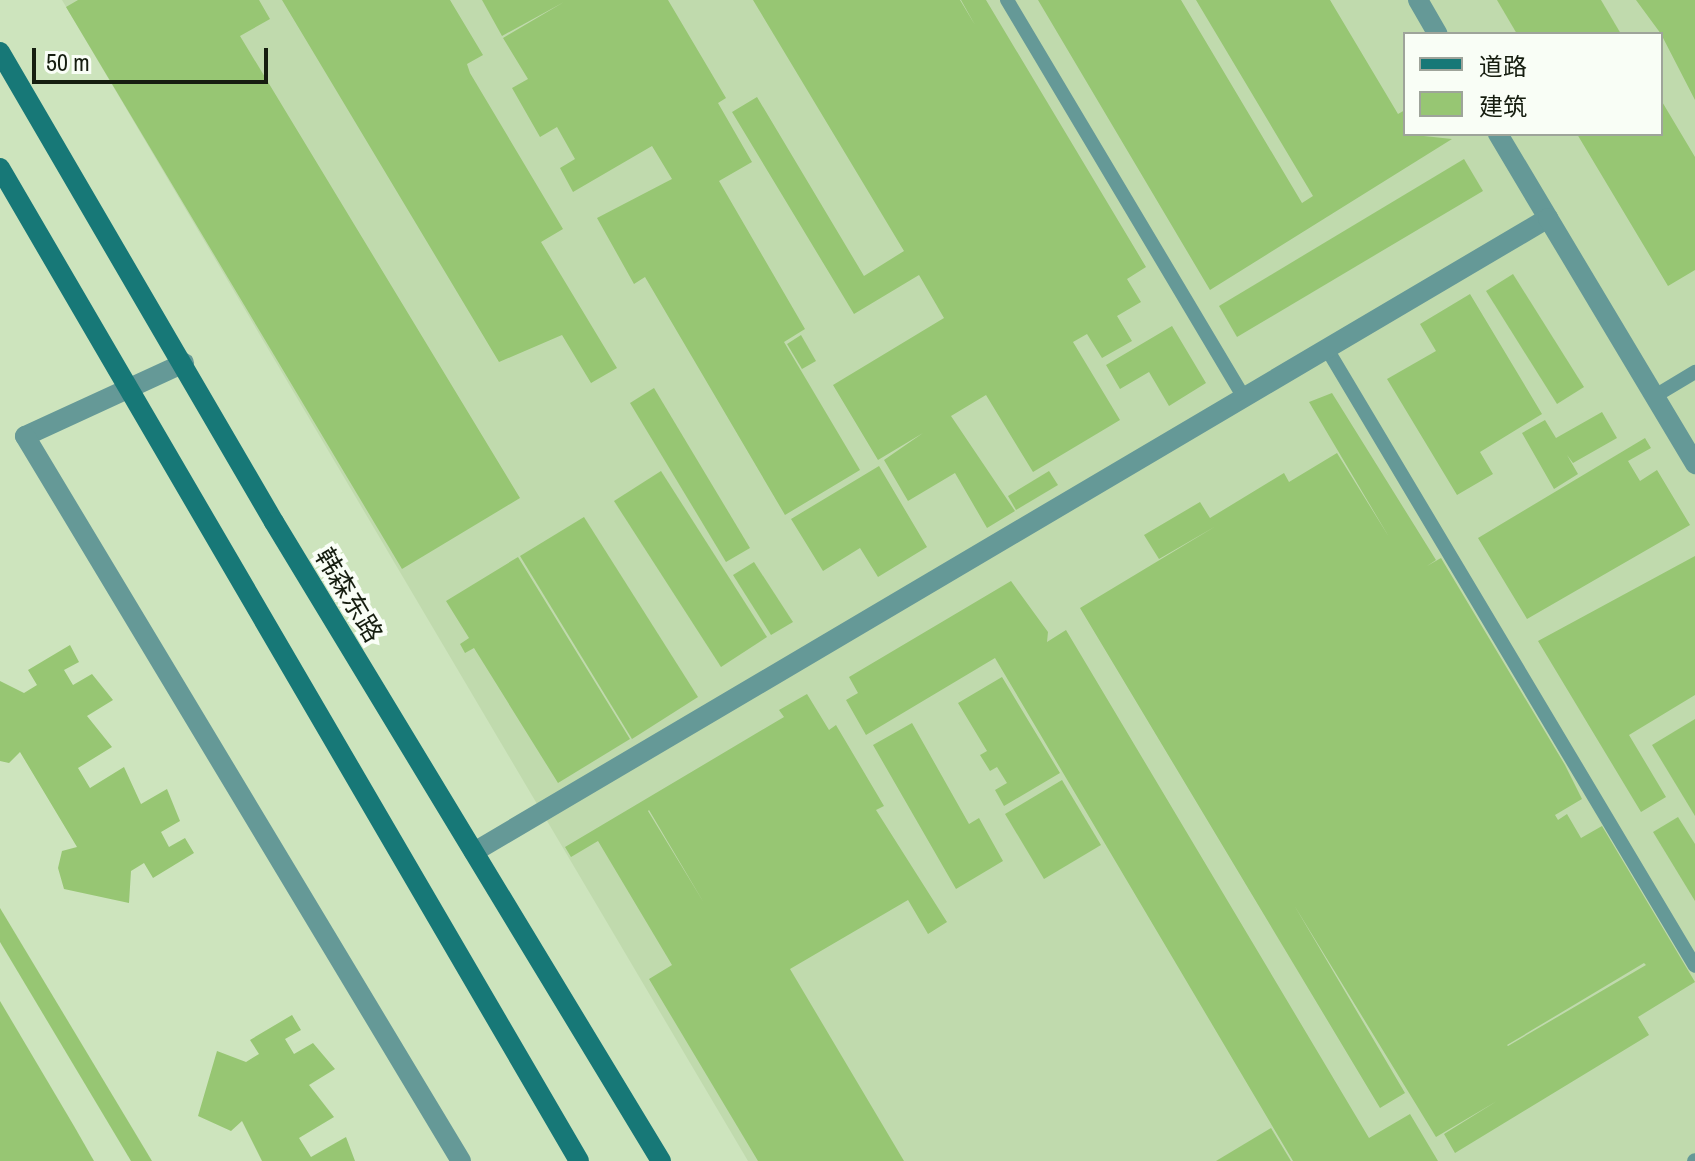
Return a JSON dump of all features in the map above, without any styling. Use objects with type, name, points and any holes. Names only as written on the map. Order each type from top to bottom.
[{"type":"main road","name":"韩森东路","points":[[0,52],[474,852],[661,1161]]},
{"type":"main road","points":[[0,168],[579,1161]]},
{"type":"street","points":[[1418,0],[1437,32]]},
{"type":"street","points":[[1499,136],[1695,464]]},
{"type":"street","points":[[474,852],[1548,218]]},
{"type":"street","points":[[184,363],[25,436],[461,1161]]},
{"type":"lane","points":[[1007,0],[1244,397]]},
{"type":"lane","points":[[1327,349],[1695,966]]},
{"type":"lane","points":[[1655,396],[1695,372]]},
{"type":"shaded area","points":[[62,0],[1695,0],[1695,1161],[748,1161]]},
{"type":"building","points":[[78,0],[259,0],[270,19],[240,36],[520,498],[402,569],[66,7]]},
{"type":"building","points":[[282,0],[450,0],[483,55],[467,64],[470,73],[563,229],[541,242],[617,368],[591,383],[562,335],[499,362]]},
{"type":"building","points":[[482,0],[668,0],[726,98],[718,103],[752,162],[719,181],[805,329],[784,342],[860,470],[785,515],[645,277],[634,284],[597,218],[672,179],[652,146],[573,192],[560,168],[575,159],[557,127],[540,137],[512,88],[528,79],[503,38],[564,2],[502,36]]},
{"type":"building","points":[[753,0],[960,0],[975,25],[961,0],[986,0],[1146,267],[1127,279],[1141,302],[1117,316],[1132,341],[1102,358],[1087,334],[1073,342],[1120,420],[1033,472],[986,395],[951,416],[1015,511],[987,528],[955,473],[908,501],[884,460],[923,433],[878,460],[833,385],[944,318],[919,275],[854,314],[732,112],[757,97],[864,276],[904,251]]},
{"type":"building","points":[[1038,0],[1181,0],[1302,203],[1313,196],[1196,0],[1330,0],[1398,114],[1403,111],[1403,136],[1452,139],[1210,290]]},
{"type":"building","points":[[1497,0],[1601,0],[1620,32],[1516,32]]},
{"type":"building","points":[[1636,0],[1695,0],[1695,100],[1663,38],[1663,32],[1660,32]]},
{"type":"building","points":[[1663,103],[1695,157],[1695,270],[1668,286],[1578,136],[1663,136]]},
{"type":"building","points":[[1464,159],[1483,191],[1237,337],[1219,306]]},
{"type":"building","points":[[1513,274],[1584,387],[1557,404],[1486,291]]},
{"type":"building","points":[[1470,294],[1542,414],[1480,452],[1493,474],[1457,495],[1387,379],[1436,351],[1420,324]]},
{"type":"building","points":[[1172,326],[1206,383],[1169,406],[1149,372],[1120,389],[1106,365]]},
{"type":"building","points":[[801,335],[816,361],[802,369],[787,344]]},
{"type":"building","points":[[654,388],[750,548],[726,562],[630,403]]},
{"type":"building","points":[[1332,393],[1436,560],[1427,566],[1441,558],[1565,765],[1582,799],[1555,815],[1558,820],[1567,814],[1581,838],[1602,826],[1695,982],[1638,1017],[1649,1035],[1455,1153],[1444,1134],[1497,1101],[1436,1137],[1294,905],[1405,1093],[1380,1108],[1080,608],[1216,526],[1159,559],[1144,535],[1200,502],[1210,518],[1284,473],[1289,482],[1337,453],[1389,537],[1309,402]],"holes":[[[1644,963],[1646,965],[1508,1046],[1507,1045]]]},
{"type":"building","points":[[1602,412],[1617,438],[1573,463],[1567,455],[1578,474],[1554,489],[1522,433],[1545,420],[1556,438]]},
{"type":"building","points":[[1645,438],[1651,448],[1628,461],[1640,481],[1657,470],[1690,525],[1527,619],[1478,538]]},
{"type":"building","points":[[879,466],[927,547],[878,577],[860,548],[823,571],[791,519]]},
{"type":"building","points":[[661,471],[767,637],[721,667],[614,501]]},
{"type":"building","points":[[1049,471],[1058,485],[1016,510],[1008,496]]},
{"type":"building","points":[[584,517],[698,697],[632,739],[520,556]]},
{"type":"building","points":[[1695,556],[1695,695],[1629,735],[1666,797],[1641,812],[1538,641]]},
{"type":"building","points":[[518,557],[630,739],[558,783],[474,648],[465,653],[460,644],[469,638],[446,601]]},
{"type":"building","points":[[754,562],[793,622],[771,635],[733,575]]},
{"type":"building","points":[[1011,581],[1048,632],[1047,642],[1066,630],[1369,1138],[1410,1114],[1438,1161],[1293,1161],[995,658],[866,735],[846,700],[858,693],[849,677]]},
{"type":"building","points":[[70,645],[79,662],[64,670],[73,685],[92,674],[113,700],[87,716],[112,747],[78,768],[90,788],[124,767],[141,804],[167,789],[180,821],[161,832],[169,847],[185,838],[194,853],[153,878],[144,863],[131,871],[129,903],[64,889],[58,868],[62,851],[77,847],[20,752],[9,763],[0,761],[0,681],[24,693],[37,685],[28,670]]},
{"type":"building","points":[[1002,677],[1060,773],[1004,806],[995,790],[1007,783],[997,767],[990,771],[980,755],[987,751],[958,703]]},
{"type":"building","points":[[807,694],[829,730],[836,725],[884,806],[876,810],[947,922],[928,934],[908,900],[790,969],[904,1161],[758,1161],[649,979],[672,965],[598,841],[571,857],[565,847],[784,717],[779,710]],"holes":[[[649,810],[704,903],[648,811]]]},
{"type":"building","points":[[1695,719],[1695,816],[1652,745]]},
{"type":"building","points":[[912,723],[969,824],[979,818],[1003,861],[956,889],[873,745]]},
{"type":"building","points":[[1062,780],[1101,845],[1044,879],[1005,814]]},
{"type":"building","points":[[1678,817],[1695,844],[1695,901],[1653,832]]},
{"type":"building","points":[[0,908],[152,1161],[131,1161],[0,942]]},
{"type":"building","points":[[0,1001],[74,1126],[94,1161],[0,1161]]},
{"type":"building","points":[[292,1015],[301,1030],[285,1039],[294,1054],[313,1043],[335,1069],[309,1085],[334,1117],[299,1138],[311,1157],[346,1137],[355,1161],[262,1161],[242,1121],[231,1131],[198,1116],[217,1051],[246,1062],[259,1054],[250,1040]]},
{"type":"building","points":[[1271,1128],[1291,1161],[1216,1161]]}]
